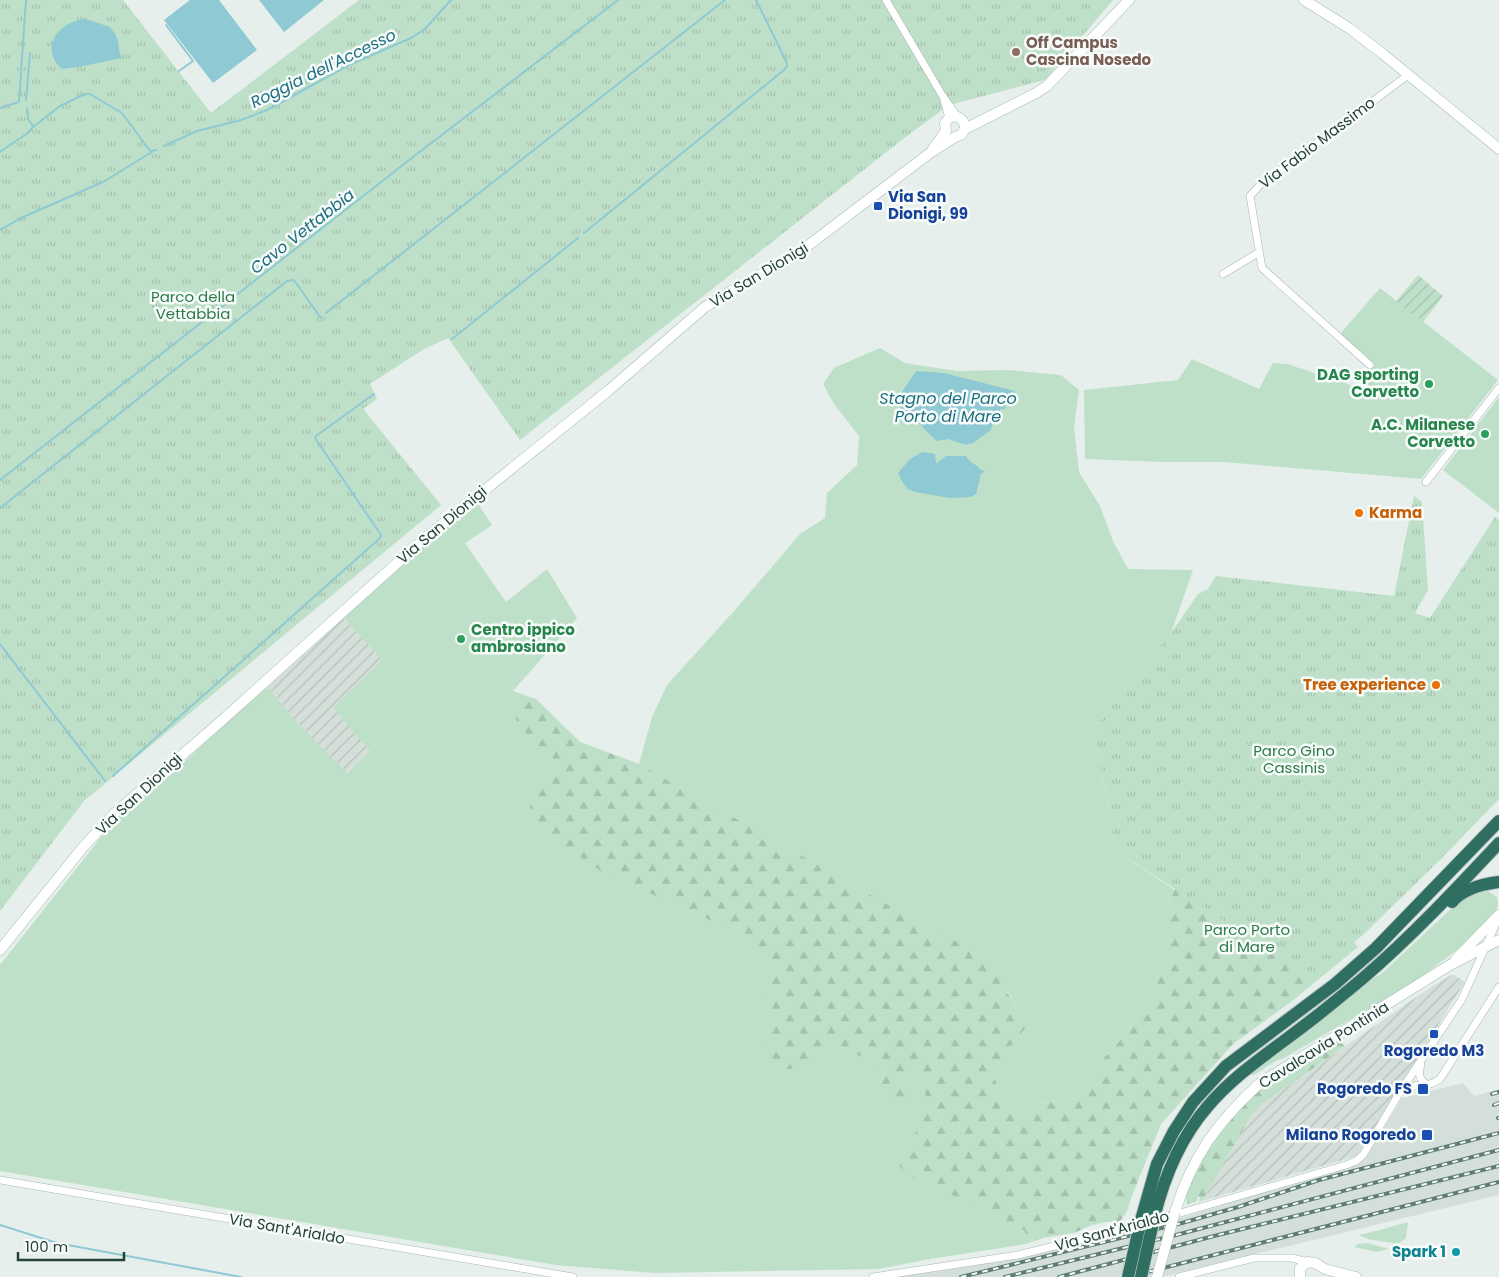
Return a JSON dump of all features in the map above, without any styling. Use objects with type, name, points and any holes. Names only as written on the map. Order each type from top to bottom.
[{"type":"highway","points":[[1128,1277],[1141,1220],[1157,1164],[1192,1102],[1226,1066],[1335,984],[1376,948],[1499,821]]},
{"type":"highway","points":[[1141,1277],[1166,1175],[1189,1132],[1206,1108],[1238,1076],[1363,978],[1424,922],[1499,843]]},
{"type":"highway","points":[[1363,978],[1384,967],[1438,917],[1455,898],[1469,890],[1499,882]]},
{"type":"highway","points":[[1483,886],[1490,886],[1499,892]]},
{"type":"street","points":[[886,0],[958,121]]},
{"type":"street","name":"Via San Dionigi","points":[[930,153],[946,131],[945,123],[992,115],[1048,86],[1129,0]]},
{"type":"street","points":[[1304,0],[1349,28],[1499,149]]},
{"type":"street","name":"Via Fabio Massimo","points":[[1258,253],[1250,200],[1252,192],[1408,75]]},
{"type":"street","name":"Via San Dionigi","points":[[0,950],[84,846],[116,812],[219,723],[423,540],[608,391],[705,307],[793,257],[930,153],[961,135],[958,121]]},
{"type":"street","points":[[946,131],[949,135],[955,137]]},
{"type":"street","points":[[1224,274],[1258,253],[1262,268],[1370,365]]},
{"type":"street","points":[[1426,482],[1499,388]]},
{"type":"street","name":"Via Sant'Arialdo","points":[[873,1277],[1009,1257],[1036,1251],[1131,1227],[1356,1160],[1365,1152],[1400,1092],[1462,999],[1499,916]]},
{"type":"street","name":"Cavalcavia Pontinia","points":[[1450,965],[1499,916]]},
{"type":"street","name":"Cavalcavia Pontinia","points":[[1157,1277],[1186,1180],[1198,1156],[1236,1105],[1260,1083],[1277,1072],[1450,965],[1499,940]]},
{"type":"street","points":[[1400,1092],[1414,1085],[1428,1085],[1440,1079],[1499,987]]},
{"type":"street","points":[[1422,1060],[1419,1075],[1422,1081],[1428,1085]]},
{"type":"street","name":"Via Sant'Arialdo","points":[[0,1180],[573,1277]]},
{"type":"street","points":[[1182,1277],[1254,1258],[1292,1258],[1356,1277]]},
{"type":"street","points":[[1297,1275],[1302,1265],[1313,1263]]},
{"type":"street","points":[[1313,1263],[1320,1272],[1319,1277]]},
{"type":"shaded area","points":[[344,618],[383,660],[371,751],[346,773],[295,720],[268,687]]},
{"type":"shaded area","points":[[1453,974],[1465,982],[1357,1156],[1202,1201],[1240,1133],[1250,1117],[1262,1104],[1425,991]]},
{"type":"shaded area","points":[[1463,1083],[1474,1096],[1499,1089],[1499,1195],[1161,1277],[889,1277],[953,1269],[1069,1247],[1178,1219],[1355,1165],[1366,1158],[1402,1098]]},
{"type":"green space","name":"Parco della Vettabbia","points":[[0,0],[123,0],[211,113],[359,0],[1113,0],[1045,80],[949,105],[903,139],[520,440],[448,338],[424,349],[370,384],[377,399],[363,409],[441,505],[84,801],[0,911]]},
{"type":"green space","points":[[1418,275],[1443,296],[1423,322],[1396,301]]},
{"type":"green space","name":"DAG sporting Corvetto","points":[[1380,288],[1498,380],[1421,479],[1224,462],[1085,459],[1084,390],[1178,380],[1192,359],[1259,389],[1273,363],[1287,364],[1360,388],[1375,365],[1340,334]]},
{"type":"green space","points":[[880,348],[905,363],[957,371],[1008,370],[1061,375],[1079,390],[1074,427],[1079,472],[1100,506],[1113,541],[1128,569],[1193,570],[1171,633],[1094,728],[1116,851],[1175,890],[1160,919],[1170,942],[1170,960],[1153,968],[1158,988],[1126,1034],[1103,1059],[1081,1097],[1038,1104],[1012,1114],[1000,1095],[992,1069],[1027,1025],[994,968],[985,1209],[1026,1231],[1026,1244],[878,1269],[655,1273],[556,1265],[0,1171],[0,965],[121,812],[159,785],[268,687],[295,720],[347,773],[370,751],[333,708],[382,660],[344,618],[426,540],[475,499],[492,525],[465,543],[506,602],[547,569],[577,618],[513,691],[536,699],[580,742],[639,764],[652,717],[667,685],[800,534],[825,518],[827,493],[857,465],[859,436],[834,404],[823,384],[834,368]]},
{"type":"green space","name":"A.C. Milanese Corvetto","points":[[1499,397],[1499,513],[1443,470]]},
{"type":"green space","name":"Parco Gino Cassinis","points":[[1414,496],[1422,502],[1428,590],[1415,613],[1430,618],[1495,517],[1499,520],[1499,799],[1364,934],[1312,977],[1116,851],[1094,728],[1171,633],[1198,594],[1208,589],[1216,576],[1394,596]]},
{"type":"green space","name":"Parco Porto di Mare","points":[[523,695],[540,703],[580,742],[639,764],[943,936],[957,942],[1013,978],[1007,992],[1028,1025],[992,1069],[1000,1095],[1012,1114],[1038,1104],[1081,1097],[1103,1059],[1126,1034],[1158,988],[1153,968],[1170,960],[1170,942],[1160,919],[1175,890],[1191,871],[1325,908],[1358,947],[1292,1001],[1233,1044],[1161,1124],[1128,1209],[1120,1222],[1092,1225],[1074,1233],[1043,1238],[1026,1244],[1025,1231],[985,1209],[913,1178],[899,1166],[929,1105],[918,1075],[905,1068],[903,1075],[905,1096],[896,1101],[883,1092],[874,1061],[832,1046],[808,1058],[798,1068],[778,1070],[764,1059],[772,1009],[764,989],[772,968],[741,937],[706,918],[602,872],[537,827],[530,812],[530,793],[536,780],[549,775],[557,776],[567,773],[552,757],[540,750],[516,721],[517,704]]},
{"type":"green space","points":[[1486,890],[1497,897],[1496,911],[1467,942],[1416,981],[1254,1075],[1246,1075],[1365,982],[1380,975],[1467,896]]},
{"type":"green space","points":[[1338,1040],[1345,1046],[1262,1104],[1250,1117],[1202,1201],[1199,1202],[1200,1197],[1198,1197],[1196,1202],[1187,1204],[1187,1189],[1193,1174],[1214,1137],[1229,1118],[1271,1082]]},
{"type":"green space","points":[[1408,1222],[1406,1238],[1398,1244],[1368,1239],[1359,1235],[1376,1231]]},
{"type":"green space","points":[[1367,1243],[1389,1249],[1377,1252],[1354,1247],[1358,1244]]},
{"type":"water","points":[[190,0],[219,0],[257,50],[213,83],[164,20]]},
{"type":"water","points":[[259,0],[324,0],[284,32]]},
{"type":"water","points":[[86,19],[110,27],[117,38],[122,58],[62,69],[55,61],[52,53],[52,44],[55,37],[67,25]]},
{"type":"water","name":"Stagno del Parco Porto di Mare","points":[[916,371],[944,373],[1015,391],[1016,402],[1008,399],[1005,409],[1000,409],[1000,416],[994,418],[991,430],[973,443],[966,445],[948,439],[937,441],[915,418],[901,411],[900,395]]},
{"type":"water","name":"Stagno del Parco Porto di Mare","points":[[922,452],[935,454],[936,464],[946,456],[966,456],[981,470],[985,471],[980,475],[977,493],[971,497],[950,498],[908,489],[898,473],[910,459]]},
{"type":"waterway","points":[[0,108],[19,102],[26,0]]},
{"type":"waterway","name":"Roggia dell'Accesso","points":[[164,146],[197,131],[241,120],[267,110],[349,65],[411,38],[425,29],[451,0]]},
{"type":"waterway","name":"Cavo Vettabbia","points":[[0,480],[413,157],[618,0]]},
{"type":"waterway","points":[[326,313],[725,0]]},
{"type":"waterway","points":[[584,233],[787,66],[756,0]]},
{"type":"waterway","points":[[166,25],[193,61],[179,71]]},
{"type":"waterway","points":[[26,100],[30,53]]},
{"type":"waterway","points":[[0,152],[28,133],[60,106],[85,94],[90,94],[122,113],[150,151],[156,150]]},
{"type":"waterway","points":[[27,108],[28,119],[33,126]]},
{"type":"waterway","points":[[0,230],[21,218],[103,182],[152,152]]},
{"type":"waterway","points":[[452,339],[578,238]]},
{"type":"waterway","points":[[0,508],[287,281],[294,280],[320,317],[322,317]]},
{"type":"waterway","points":[[113,776],[380,538],[381,535],[315,438],[374,394]]},
{"type":"waterway","points":[[0,644],[105,781]]},
{"type":"waterway","points":[[0,1225],[57,1243],[241,1277]]},
{"type":"railway","points":[[1492,1094],[1499,1092]]},
{"type":"railway","points":[[1494,1105],[1499,1103]]},
{"type":"railway","points":[[961,1277],[1182,1223],[1238,1207],[1319,1180],[1499,1133]]},
{"type":"railway","points":[[1005,1277],[1180,1234],[1499,1150]]},
{"type":"railway","points":[[1059,1277],[1214,1236],[1499,1166]]},
{"type":"railway","points":[[1128,1277],[1499,1182]]},
{"type":"place","name":"Off Campus Cascina Nosedo","points":[[1016,52]]},
{"type":"place","name":"Via San Dionigi, 99","points":[[878,206]]},
{"type":"place","name":"DAG sporting Corvetto","points":[[1429,384]]},
{"type":"place","name":"A.C. Milanese Corvetto","points":[[1485,434]]},
{"type":"place","name":"Karma","points":[[1359,513]]},
{"type":"place","name":"Centro ippico ambrosiano","points":[[461,639]]},
{"type":"place","name":"Tree experience","points":[[1436,685]]},
{"type":"place","name":"Rogoredo M3","points":[[1434,1034]]},
{"type":"place","name":"Rogoredo FS","points":[[1423,1089]]},
{"type":"place","name":"Milano Rogoredo","points":[[1427,1135]]},
{"type":"place","name":"Spark 1","points":[[1456,1252]]}]
